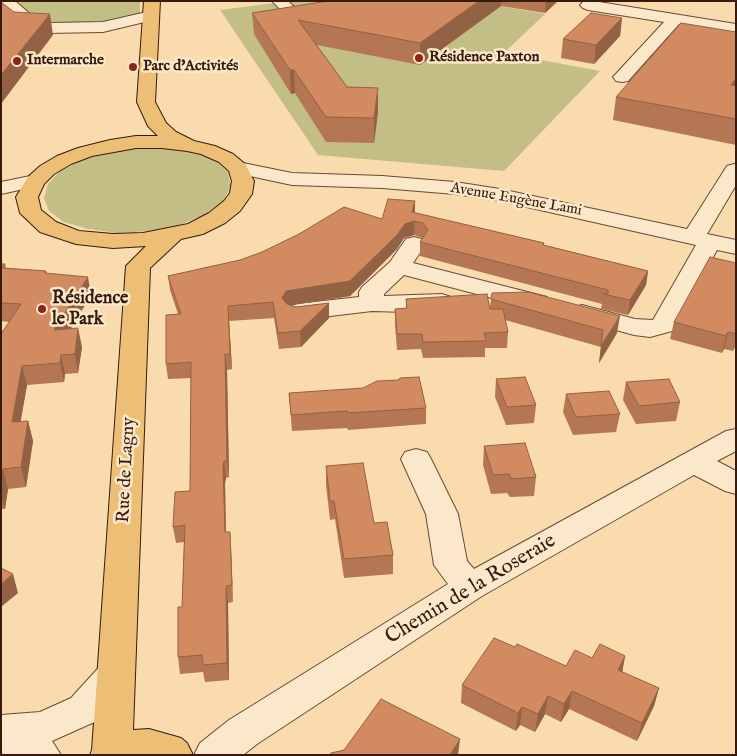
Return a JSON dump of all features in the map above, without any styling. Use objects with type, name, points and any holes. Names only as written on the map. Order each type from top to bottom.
[{"type":"main road","points":[[152,8],[146,102],[158,126],[169,136],[187,145]]},
{"type":"main road","points":[[85,152],[136,142],[187,145],[208,150],[226,158],[238,168],[243,181],[241,194],[232,206],[217,218],[194,229],[143,240],[113,241],[76,237],[48,227],[31,213],[31,189],[47,170],[64,160],[114,139],[131,123],[146,102]]},
{"type":"main road","points":[[113,241],[138,266],[172,235]]},
{"type":"main road","name":"Rue de Lagny","points":[[110,754],[138,266]]},
{"type":"main road","points":[[110,754],[130,747],[149,746],[167,750],[173,755]]},
{"type":"street","points":[[6,1],[32,23],[49,28],[103,27],[152,8]]},
{"type":"street","points":[[588,5],[736,29]]},
{"type":"street","points":[[622,77],[675,19]]},
{"type":"street","points":[[238,168],[292,179]]},
{"type":"street","points":[[399,267],[634,327],[650,329],[663,326],[702,239],[733,177]]},
{"type":"street","points":[[241,194],[262,185],[292,179]]},
{"type":"street","name":"Avenue Eugène Lami","points":[[292,179],[382,182],[455,188],[571,209],[736,247]]},
{"type":"street","points":[[1,188],[31,189]]},
{"type":"street","points":[[1,194],[31,189]]},
{"type":"street","points":[[372,303],[371,292],[399,267],[414,244]]},
{"type":"street","points":[[297,312],[372,303],[407,304],[517,296]]},
{"type":"street","name":"Chemin de la Roseraie","points":[[214,755],[243,732],[470,587],[736,438]]},
{"type":"street","points":[[416,459],[442,514],[451,565],[470,587]]},
{"type":"street","points":[[694,462],[736,484]]},
{"type":"street","points":[[1,732],[43,728],[85,709],[115,675]]},
{"type":"street","points":[[1,732],[41,755]]},
{"type":"shaded area","points":[[11,1],[140,1],[140,15],[113,23],[49,26]]},
{"type":"shaded area","points":[[290,1],[472,1],[545,14],[504,53],[600,71],[504,171],[318,155],[220,10]]},
{"type":"shaded area","points":[[137,147],[167,147],[194,152],[215,160],[228,172],[231,186],[223,201],[204,215],[179,225],[149,231],[117,233],[88,229],[64,222],[49,211],[44,198],[48,184],[60,171],[80,161],[107,152]]},
{"type":"building","points":[[328,1],[479,1],[420,43],[298,20],[347,87],[378,88],[374,118],[326,117],[294,70],[290,70],[252,13]]},
{"type":"building","points":[[1,2],[14,12],[50,14],[1,75]]},
{"type":"building","points":[[591,13],[622,18],[596,45],[563,39]]},
{"type":"building","points":[[681,23],[736,32],[736,78],[731,85],[736,86],[736,119],[616,97]]},
{"type":"building","points":[[388,199],[415,201],[412,212],[544,243],[543,245],[648,271],[630,300],[603,294],[608,294],[608,290],[420,242],[428,230],[423,223],[414,221],[405,224],[397,235],[350,281],[286,291],[282,298],[287,304],[296,307],[329,303],[300,331],[278,333],[273,302],[228,306],[230,354],[225,354],[227,461],[224,461],[223,467],[225,532],[230,532],[232,585],[226,586],[227,663],[203,665],[202,655],[178,657],[178,607],[182,607],[185,525],[173,527],[175,492],[190,491],[191,362],[166,364],[166,315],[181,314],[168,276],[240,260],[262,252],[299,234],[344,207],[382,219]]},
{"type":"building","points":[[710,257],[736,263],[736,334],[728,332],[726,336],[674,322]]},
{"type":"building","points":[[1,264],[5,264],[2,268],[46,271],[45,273],[88,277],[54,330],[78,328],[75,354],[61,355],[60,363],[22,366],[12,422],[28,421],[21,467],[3,469],[1,477],[1,334],[21,304],[1,303]]},
{"type":"building","points":[[528,292],[620,316],[601,346],[603,330],[491,299],[492,293]]},
{"type":"building","points":[[487,294],[490,309],[503,309],[508,332],[484,333],[486,341],[423,342],[422,334],[397,334],[395,309],[407,308],[406,299]]},
{"type":"building","points":[[419,377],[426,408],[291,415],[289,393],[363,388],[377,381]]},
{"type":"building","points":[[525,377],[536,405],[507,407],[496,379]]},
{"type":"building","points":[[669,379],[680,402],[639,406],[626,382]]},
{"type":"building","points":[[609,391],[620,414],[576,417],[566,394]]},
{"type":"building","points":[[525,443],[536,477],[512,479],[509,474],[493,475],[484,446]]},
{"type":"building","points":[[363,463],[374,523],[387,522],[393,555],[344,559],[334,501],[330,501],[326,466]]},
{"type":"building","points":[[1,568],[13,574],[1,584]]},
{"type":"building","points":[[494,638],[515,647],[517,644],[566,666],[575,650],[592,658],[600,644],[625,656],[618,670],[659,688],[642,723],[572,691],[564,704],[548,696],[538,714],[522,707],[518,713],[462,685]]},
{"type":"building","points":[[381,699],[460,739],[450,755],[329,755],[344,750]]},
{"type":"place","name":"Résidence Paxton","points":[[419,58]]},
{"type":"place","name":"Intermarche","points":[[17,61]]},
{"type":"place","name":"Parc d'Activités","points":[[133,67]]},
{"type":"place","name":"Résidence le Park","points":[[42,309]]}]
